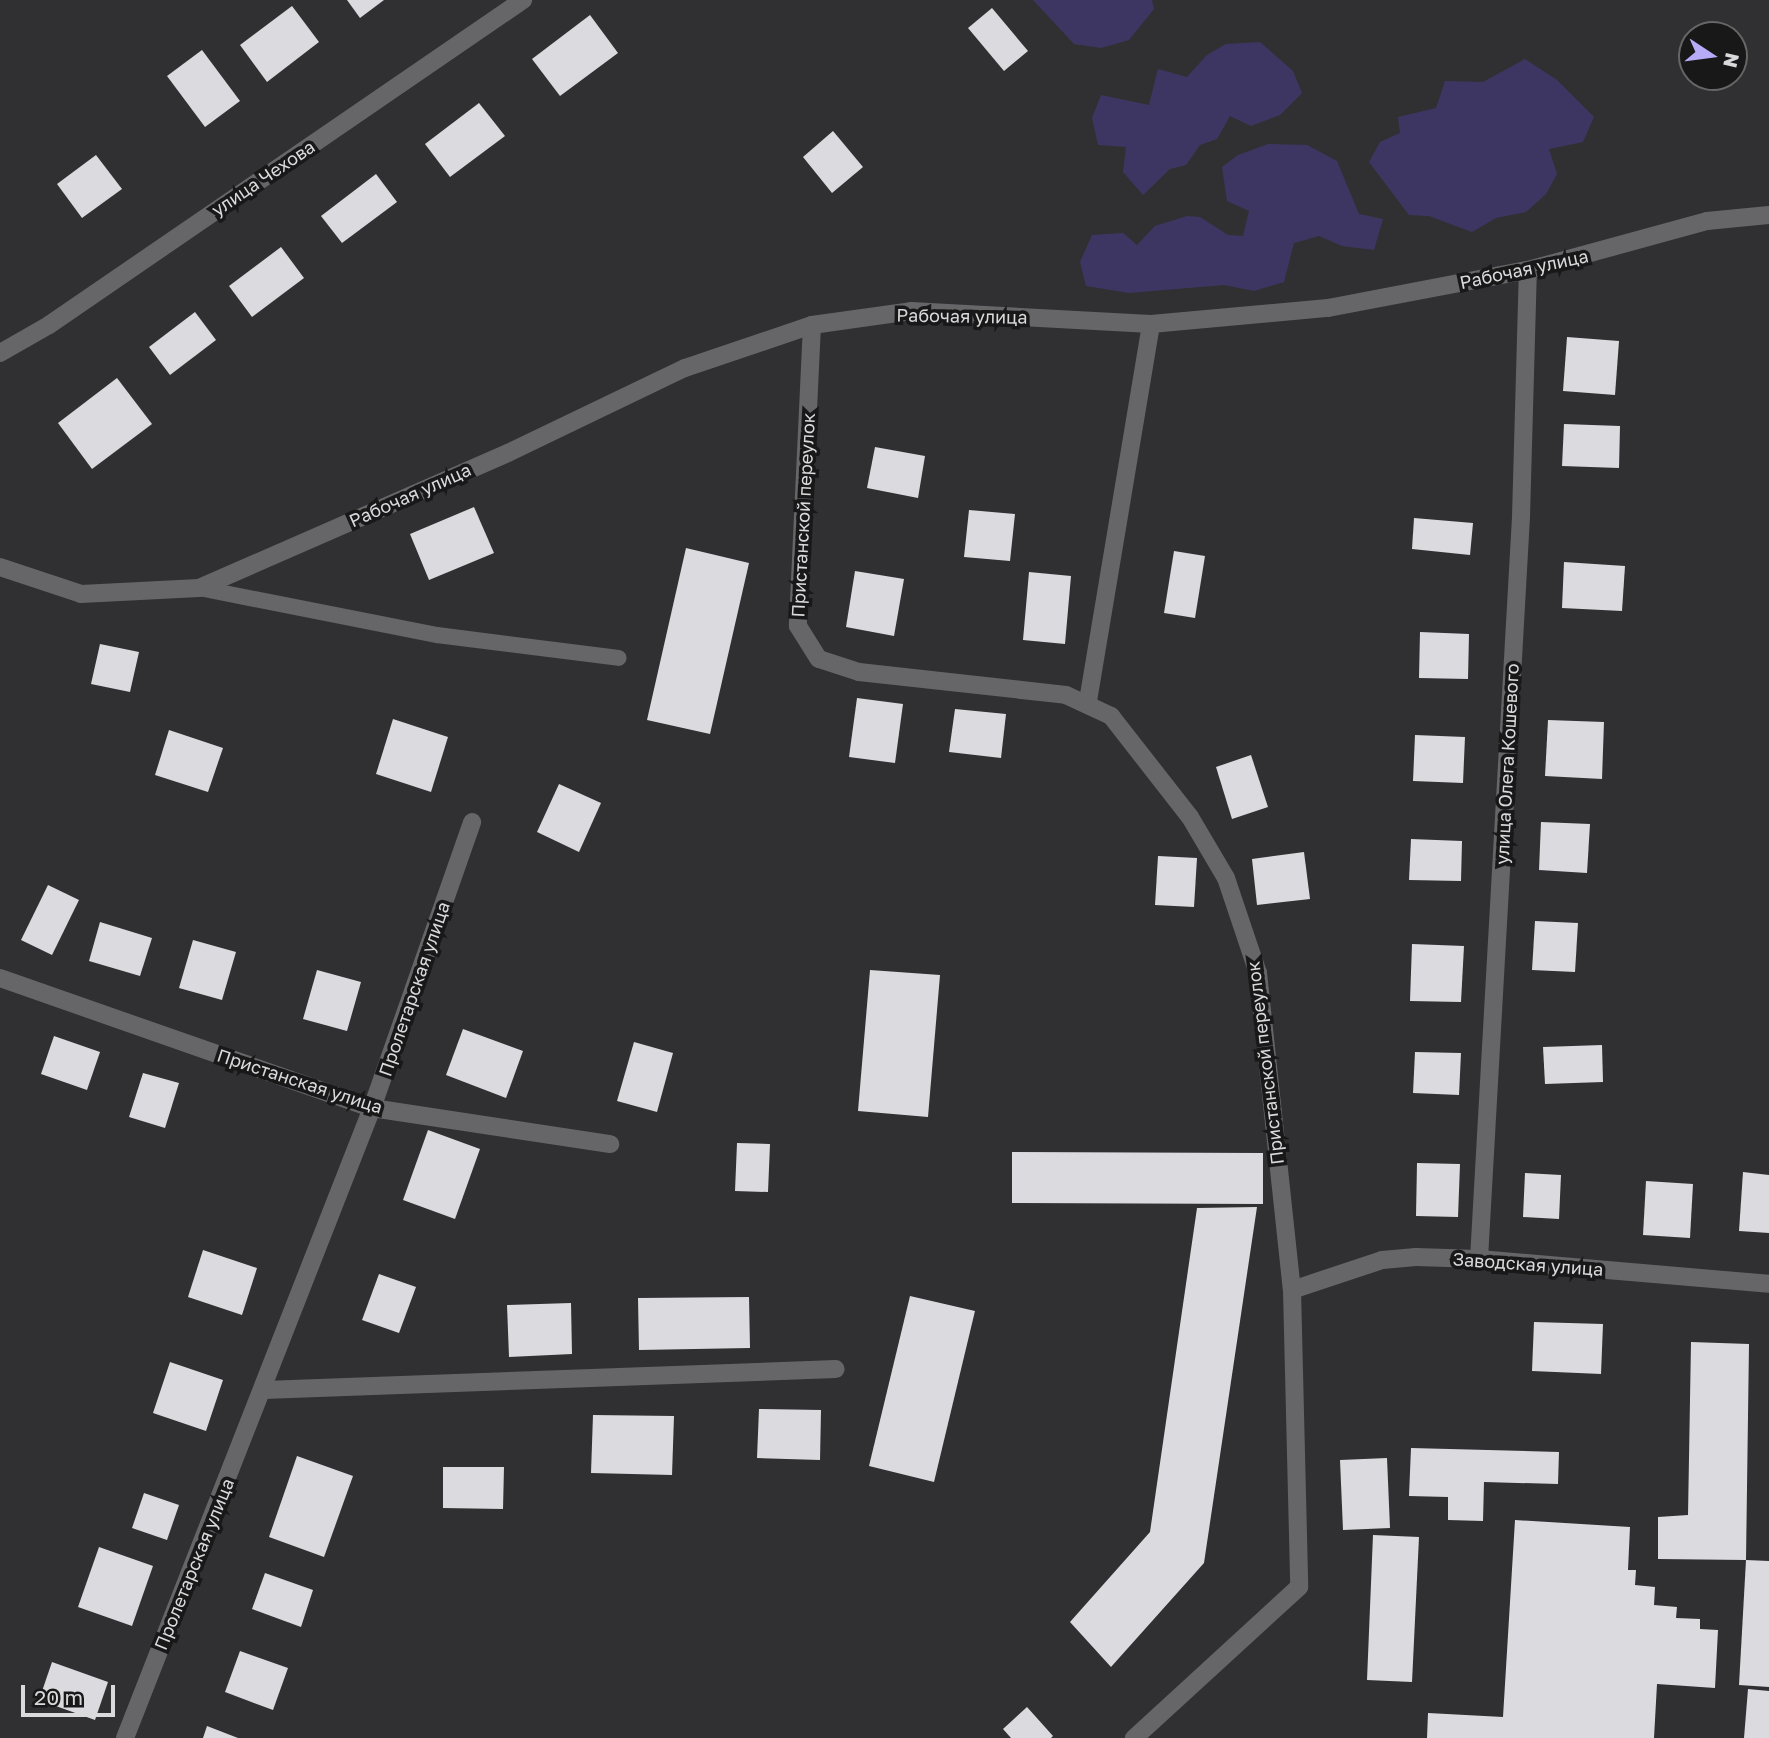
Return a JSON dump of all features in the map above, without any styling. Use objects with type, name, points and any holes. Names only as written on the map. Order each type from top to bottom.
[{"type":"street","name":"улица Чехова","points":[[0,353],[49,325],[523,0]]},
{"type":"street","name":"Рабочая улица","points":[[199,588],[508,453],[685,368],[812,325],[911,311],[1151,324],[1328,308],[1528,270],[1707,221],[1769,215]]},
{"type":"street","name":"улица Олега Кошевого","points":[[1479,1259],[1521,517],[1528,270]]},
{"type":"street","points":[[1088,701],[1151,324]]},
{"type":"street","name":"Пристанской переулок","points":[[812,325],[798,626],[819,659],[859,672],[1066,695],[1088,701],[1111,716],[1190,817],[1226,878],[1247,933],[1258,973],[1292,1290],[1300,1587],[1134,1738]]},
{"type":"street","points":[[0,568],[81,594],[199,588]]},
{"type":"street","name":"Пролетарская улица","points":[[125,1738],[264,1390],[372,1108],[471,822]]},
{"type":"street","name":"Пристанская улица","points":[[0,978],[372,1108],[610,1144]]},
{"type":"street","name":"Заводская улица","points":[[1292,1290],[1382,1260],[1479,1259],[1769,1284]]},
{"type":"street","points":[[264,1390],[836,1369]]},
{"type":"lane","points":[[199,588],[437,635],[619,658]]},
{"type":"shaded area","points":[[1033,0],[1152,0],[1154,9],[1129,40],[1101,48],[1074,44]]},
{"type":"shaded area","points":[[1260,42],[1293,71],[1302,93],[1280,115],[1251,126],[1230,116],[1217,139],[1200,145],[1186,165],[1170,169],[1143,195],[1123,172],[1126,147],[1098,145],[1092,118],[1101,95],[1149,105],[1158,69],[1187,77],[1207,55],[1226,44]]},
{"type":"shaded area","points":[[1525,59],[1557,80],[1594,117],[1583,142],[1549,149],[1557,174],[1546,194],[1526,212],[1496,218],[1472,232],[1429,216],[1409,215],[1369,162],[1380,142],[1400,133],[1398,117],[1436,108],[1445,81],[1483,82]]},
{"type":"shaded area","points":[[1268,144],[1307,145],[1337,161],[1359,214],[1383,219],[1374,250],[1342,246],[1319,236],[1294,243],[1284,282],[1254,291],[1224,285],[1129,293],[1086,286],[1080,262],[1092,235],[1123,233],[1137,245],[1155,226],[1187,216],[1200,217],[1228,235],[1243,236],[1249,211],[1227,201],[1222,167],[1238,155]]},
{"type":"building","points":[[347,0],[384,0],[360,18]]},
{"type":"building","points":[[292,6],[319,42],[267,82],[240,45]]},
{"type":"building","points":[[992,8],[1028,51],[1004,71],[968,28]]},
{"type":"building","points":[[590,15],[618,53],[560,96],[532,59]]},
{"type":"building","points":[[202,50],[240,101],[205,127],[167,76]]},
{"type":"building","points":[[479,103],[505,136],[450,177],[425,144]]},
{"type":"building","points":[[833,131],[863,167],[832,193],[803,157]]},
{"type":"building","points":[[96,155],[122,189],[82,218],[57,184]]},
{"type":"building","points":[[376,174],[397,202],[342,243],[321,216]]},
{"type":"building","points":[[281,247],[304,278],[252,317],[229,286]]},
{"type":"building","points":[[195,312],[216,340],[170,375],[149,347]]},
{"type":"building","points":[[1567,337],[1619,341],[1615,395],[1563,391]]},
{"type":"building","points":[[117,378],[152,424],[92,469],[58,423]]},
{"type":"building","points":[[1564,424],[1620,426],[1619,468],[1562,466]]},
{"type":"building","points":[[875,447],[925,456],[918,498],[867,488]]},
{"type":"building","points":[[474,507],[494,553],[429,580],[410,534]]},
{"type":"building","points":[[969,510],[1015,514],[1010,561],[964,557]]},
{"type":"building","points":[[1414,518],[1473,523],[1470,555],[1412,549]]},
{"type":"building","points":[[686,548],[749,563],[710,734],[647,720]]},
{"type":"building","points":[[1174,551],[1205,556],[1195,618],[1164,613]]},
{"type":"building","points":[[1564,562],[1625,566],[1622,611],[1562,608]]},
{"type":"building","points":[[855,571],[904,579],[894,636],[846,627]]},
{"type":"building","points":[[1029,572],[1071,576],[1065,644],[1023,640]]},
{"type":"building","points":[[1420,632],[1469,634],[1468,679],[1419,678]]},
{"type":"building","points":[[100,644],[139,652],[130,692],[91,684]]},
{"type":"building","points":[[857,698],[903,704],[895,763],[849,757]]},
{"type":"building","points":[[955,709],[1006,714],[1001,758],[949,752]]},
{"type":"building","points":[[393,719],[448,737],[431,792],[376,774]]},
{"type":"building","points":[[1548,720],[1604,722],[1602,779],[1545,776]]},
{"type":"building","points":[[169,730],[223,748],[208,792],[155,775]]},
{"type":"building","points":[[1415,735],[1465,737],[1463,783],[1413,781]]},
{"type":"building","points":[[1251,755],[1268,807],[1232,819],[1216,767]]},
{"type":"building","points":[[559,784],[601,803],[579,852],[537,832]]},
{"type":"building","points":[[1541,822],[1590,824],[1587,873],[1539,870]]},
{"type":"building","points":[[1411,839],[1462,841],[1461,881],[1409,880]]},
{"type":"building","points":[[1304,852],[1310,899],[1257,905],[1252,859]]},
{"type":"building","points":[[1158,856],[1197,858],[1194,907],[1155,905]]},
{"type":"building","points":[[48,885],[79,900],[52,955],[21,940]]},
{"type":"building","points":[[1535,921],[1578,923],[1575,972],[1532,970]]},
{"type":"building","points":[[100,922],[152,938],[140,976],[89,961]]},
{"type":"building","points":[[193,940],[236,952],[222,1000],[179,988]]},
{"type":"building","points":[[1412,944],[1464,946],[1461,1002],[1410,1001]]},
{"type":"building","points":[[317,970],[361,982],[347,1031],[303,1019]]},
{"type":"building","points":[[870,970],[940,975],[928,1117],[858,1111]]},
{"type":"building","points":[[463,1029],[523,1051],[506,1098],[446,1075]]},
{"type":"building","points":[[54,1036],[100,1052],[87,1090],[41,1074]]},
{"type":"building","points":[[634,1042],[673,1053],[657,1112],[617,1101]]},
{"type":"building","points":[[1602,1045],[1603,1082],[1545,1084],[1543,1047]]},
{"type":"building","points":[[1415,1052],[1461,1053],[1459,1095],[1413,1093]]},
{"type":"building","points":[[143,1073],[179,1083],[165,1128],[129,1117]]},
{"type":"building","points":[[428,1130],[480,1149],[455,1219],[403,1200]]},
{"type":"building","points":[[737,1143],[770,1144],[768,1192],[735,1191]]},
{"type":"building","points":[[1012,1152],[1263,1153],[1263,1204],[1012,1203]]},
{"type":"building","points":[[1417,1163],[1460,1164],[1458,1217],[1416,1216]]},
{"type":"building","points":[[1743,1172],[1769,1175],[1769,1233],[1739,1231]]},
{"type":"building","points":[[1525,1173],[1561,1175],[1559,1219],[1523,1217]]},
{"type":"building","points":[[1646,1181],[1693,1184],[1690,1238],[1643,1235]]},
{"type":"building","points":[[1257,1207],[1204,1563],[1111,1667],[1070,1622],[1150,1532],[1197,1208]]},
{"type":"building","points":[[203,1250],[257,1268],[242,1315],[188,1297]]},
{"type":"building","points":[[379,1274],[416,1287],[399,1333],[362,1320]]},
{"type":"building","points":[[910,1296],[975,1311],[934,1482],[869,1466]]},
{"type":"building","points":[[749,1297],[750,1348],[639,1350],[638,1298]]},
{"type":"building","points":[[571,1303],[572,1354],[509,1357],[507,1305]]},
{"type":"building","points":[[1534,1322],[1603,1324],[1601,1374],[1532,1371]]},
{"type":"building","points":[[1691,1342],[1749,1344],[1746,1560],[1658,1559],[1658,1517],[1688,1515]]},
{"type":"building","points":[[170,1362],[223,1380],[206,1431],[153,1413]]},
{"type":"building","points":[[759,1409],[821,1410],[820,1460],[757,1458]]},
{"type":"building","points":[[593,1415],[674,1416],[672,1475],[591,1473]]},
{"type":"building","points":[[1411,1448],[1559,1452],[1558,1484],[1484,1482],[1483,1521],[1448,1520],[1448,1497],[1409,1496]]},
{"type":"building","points":[[297,1456],[353,1476],[324,1557],[269,1537]]},
{"type":"building","points":[[1387,1458],[1390,1528],[1343,1530],[1340,1460]]},
{"type":"building","points":[[443,1467],[504,1467],[503,1509],[443,1508]]},
{"type":"building","points":[[144,1493],[179,1505],[167,1540],[132,1528]]},
{"type":"building","points":[[1515,1520],[1630,1527],[1628,1570],[1636,1570],[1635,1585],[1655,1587],[1654,1605],[1677,1607],[1676,1618],[1700,1619],[1700,1629],[1718,1630],[1715,1688],[1657,1684],[1654,1738],[1427,1738],[1428,1713],[1503,1717]]},
{"type":"building","points":[[1373,1535],[1419,1537],[1412,1682],[1367,1680]]},
{"type":"building","points":[[99,1547],[153,1566],[132,1626],[78,1607]]},
{"type":"building","points":[[1746,1560],[1769,1561],[1769,1687],[1739,1685]]},
{"type":"building","points":[[265,1573],[313,1590],[301,1627],[252,1609]]},
{"type":"building","points":[[240,1651],[288,1668],[273,1710],[225,1692]]},
{"type":"building","points":[[52,1662],[108,1682],[95,1720],[39,1700]]},
{"type":"building","points":[[1748,1689],[1769,1691],[1769,1738],[1744,1738]]},
{"type":"building","points":[[1027,1707],[1053,1736],[1051,1738],[1011,1738],[1003,1729]]},
{"type":"building","points":[[207,1726],[238,1738],[203,1738]]}]
